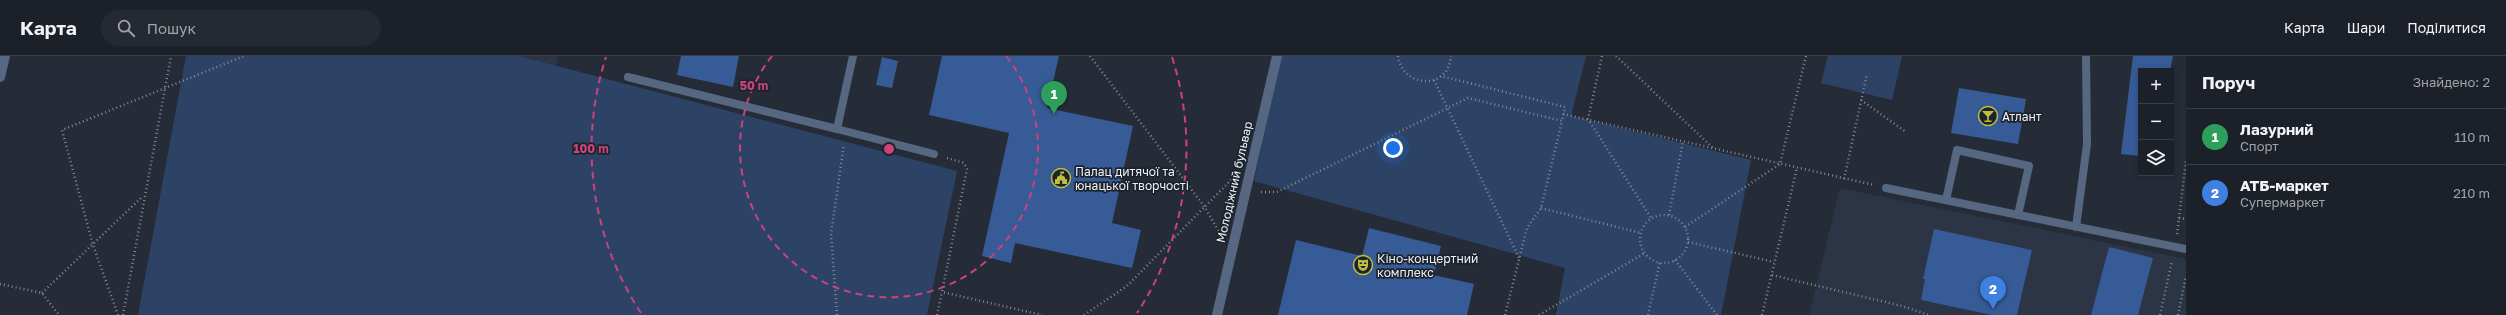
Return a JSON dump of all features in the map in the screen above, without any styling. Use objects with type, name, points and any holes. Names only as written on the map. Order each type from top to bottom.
[{"type":"street","points":[[0,77],[4,56]]},
{"type":"street","name":"Молодіжний бульвар","points":[[1217,315],[1230,251],[1277,56]]},
{"type":"lane","points":[[837,129],[853,56]]},
{"type":"lane","points":[[2076,227],[2087,144],[2086,56]]},
{"type":"lane","points":[[628,77],[934,154]]},
{"type":"lane","points":[[1946,200],[1957,150],[2029,166],[2018,215]]},
{"type":"lane","points":[[1886,188],[2186,250]]},
{"type":"path","points":[[123,315],[144,195],[171,56]]},
{"type":"path","points":[[118,315],[93,244],[62,130],[244,56]]},
{"type":"path","points":[[1090,56],[1204,206],[1230,251]]},
{"type":"path","points":[[1398,56],[1403,70],[1409,76],[1417,80],[1434,80],[1441,76],[1448,69],[1451,56]]},
{"type":"path","points":[[1602,56],[1588,119],[1652,218]]},
{"type":"path","points":[[1616,56],[1713,148]]},
{"type":"path","points":[[1685,227],[1780,164],[1806,56]]},
{"type":"path","points":[[1844,178],[1866,74]]},
{"type":"path","points":[[1441,76],[1565,107],[1541,208],[1528,228],[1505,315]]},
{"type":"path","points":[[1434,80],[1519,259]]},
{"type":"path","points":[[1245,188],[1266,193],[1277,192],[1468,98],[1562,121]]},
{"type":"path","points":[[1861,100],[1906,132]]},
{"type":"path","points":[[1564,114],[1886,188]]},
{"type":"path","points":[[837,315],[831,234],[846,132]]},
{"type":"path","points":[[1669,215],[1683,141]]},
{"type":"path","points":[[934,154],[960,161],[967,169],[937,315]]},
{"type":"path","points":[[1084,315],[1127,286],[1252,158]]},
{"type":"path","points":[[1762,315],[1797,168]]},
{"type":"path","points":[[42,293],[144,195]]},
{"type":"path","points":[[1541,208],[1641,233]]},
{"type":"path","points":[[1669,215],[1680,221],[1685,227],[1688,242],[1682,256],[1675,260],[1660,262],[1653,260],[1645,253],[1640,241],[1641,233],[1652,218],[1669,215]]},
{"type":"path","points":[[2179,218],[2186,219]]},
{"type":"path","points":[[1688,242],[1774,262]]},
{"type":"path","points":[[1539,315],[1645,253]]},
{"type":"path","points":[[1675,260],[1717,315]]},
{"type":"path","points":[[1648,315],[1660,262]]},
{"type":"path","points":[[1772,275],[1902,306],[1929,315]]},
{"type":"path","points":[[2178,315],[2186,276]]},
{"type":"path","points":[[0,284],[42,293],[59,315]]},
{"type":"path","points":[[942,292],[1042,315]]},
{"type":"shaded area","points":[[186,56],[519,56],[957,171],[927,315],[138,315]]},
{"type":"shaded area","points":[[519,56],[558,56],[556,66]]},
{"type":"shaded area","points":[[1281,56],[1586,56],[1571,116],[1751,160],[1721,315],[1556,315],[1565,268],[1254,181]]},
{"type":"shaded area","points":[[1828,56],[1902,56],[1892,100],[1821,83]]},
{"type":"shaded area","points":[[1840,188],[2186,259],[2186,315],[1809,315]]},
{"type":"building","points":[[681,56],[739,56],[733,87],[677,75]]},
{"type":"building","name":"Палац дитячої та юнацької творчості","points":[[942,56],[1059,56],[1047,108],[1133,126],[1112,223],[1141,230],[1132,268],[1015,243],[1011,263],[982,256],[1009,133],[929,115]]},
{"type":"building","points":[[2133,56],[2173,56],[2171,68],[2138,68],[2138,156],[2121,154]]},
{"type":"building","points":[[882,57],[898,61],[892,88],[876,85]]},
{"type":"building","name":"Атлант","points":[[1959,88],[2026,99],[2018,144],[1951,133]]},
{"type":"building","name":"Кіно-концертний комплекс","points":[[1369,228],[1441,246],[1434,275],[1474,284],[1467,315],[1278,315],[1296,240],[1362,256]]},
{"type":"building","points":[[1934,229],[2032,250],[2017,315],[1992,315],[1921,300],[1925,279],[1923,279]]},
{"type":"building","points":[[2109,247],[2153,258],[2138,315],[2091,315]]},
{"type":"place","name":"Лазурний","points":[[1054,114]]},
{"type":"place","name":"Атлант","points":[[1988,116]]},
{"type":"place","name":"Палац дитячої та юнацької творчості","points":[[1061,178]]},
{"type":"place","name":"Кіно-концертний комплекс","points":[[1363,265]]},
{"type":"place","name":"АТБ-маркет","points":[[1993,309]]}]
